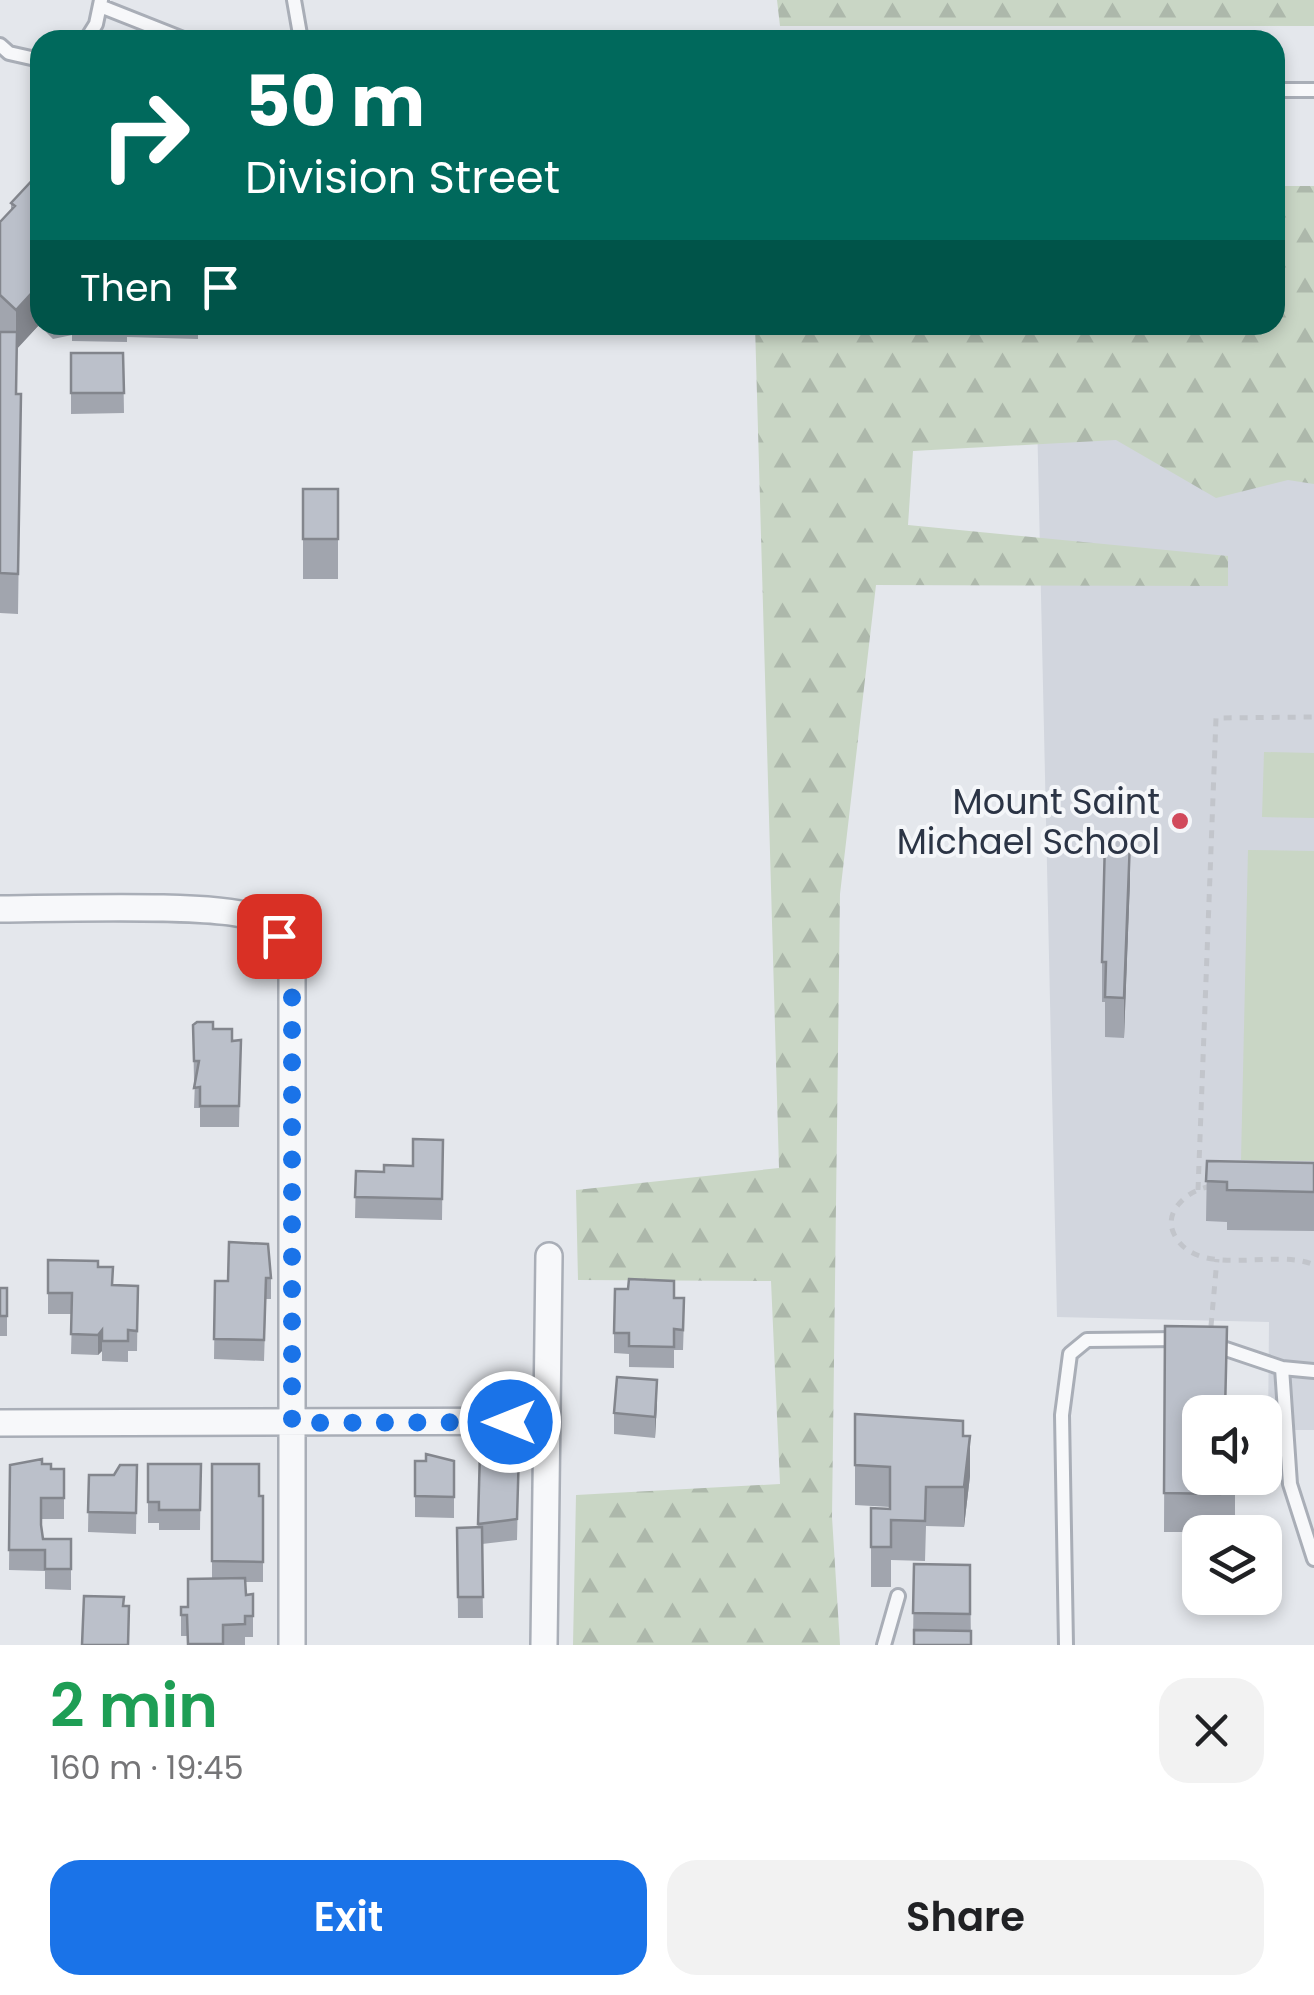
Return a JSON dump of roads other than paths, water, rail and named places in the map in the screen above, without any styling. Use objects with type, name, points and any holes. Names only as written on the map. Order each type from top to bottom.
[{"type":"street","points":[[0,909],[207,911],[255,917],[279,936],[292,960],[292,1645]]},
{"type":"street","points":[[544,1645],[549,1256]]},
{"type":"street","points":[[0,1422],[546,1421]]},
{"type":"lane","points":[[294,0],[298,30]]},
{"type":"lane","points":[[94,30],[101,3],[163,30]]},
{"type":"lane","points":[[3,53],[30,58]]},
{"type":"lane","points":[[1285,90],[1314,90]]},
{"type":"lane","points":[[1066,1645],[1062,1415],[1070,1354],[1087,1340],[1189,1339],[1282,1368],[1314,1371]]},
{"type":"lane","points":[[1282,1368],[1290,1484],[1314,1559]]},
{"type":"lane","points":[[884,1645],[898,1596]]},
{"type":"place","name":"Mount Saint Michael School","points":[[1180,821]]}]
